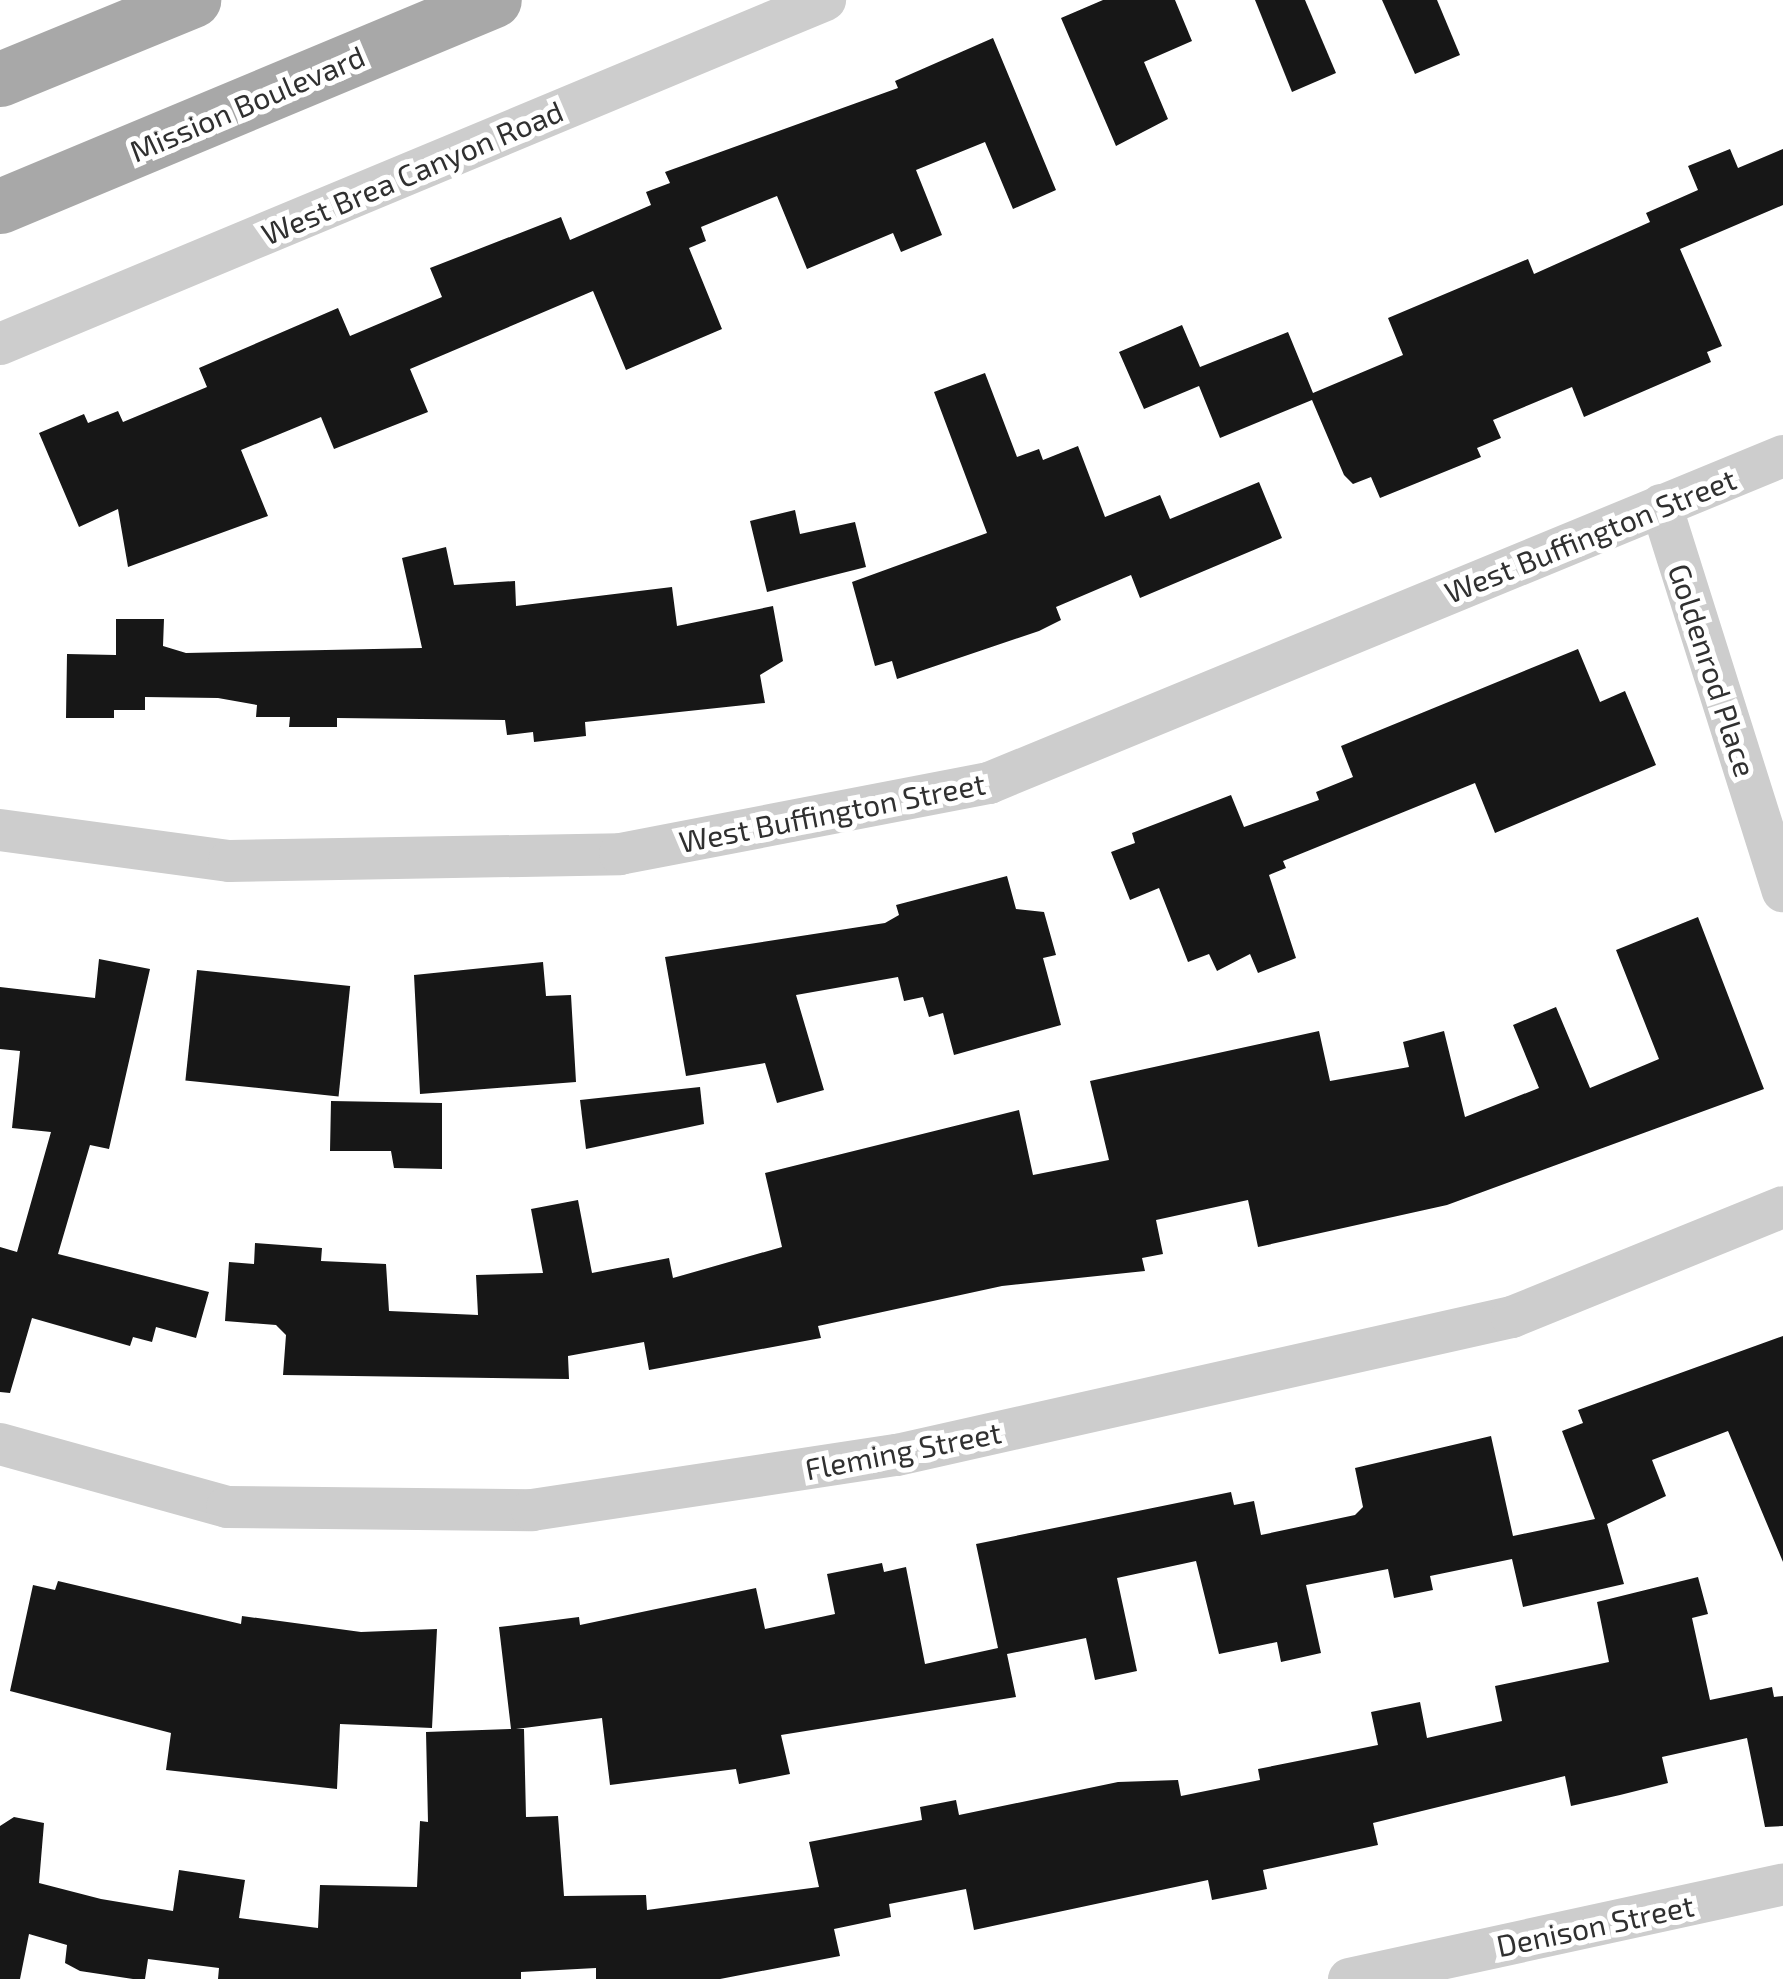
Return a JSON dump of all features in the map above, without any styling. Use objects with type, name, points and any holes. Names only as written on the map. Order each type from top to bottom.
[{"type":"main road","points":[[0,78],[193,0]]},
{"type":"main road","name":"Mission Boulevard","points":[[0,206],[494,0]]},
{"type":"street","name":"West Brea Canyon Road","points":[[0,344],[825,0]]},
{"type":"street","name":"West Buffington Street","points":[[0,830],[229,861],[620,854],[989,783],[1783,456]]},
{"type":"street","name":"Goldenrod Place","points":[[1661,506],[1783,891]]},
{"type":"street","name":"Fleming Street","points":[[0,1444],[228,1506],[532,1510],[898,1455],[1512,1317],[1783,1207]]},
{"type":"street","name":"Denison Street","points":[[1348,1979],[1783,1884]]},
{"type":"building","points":[[1103,0],[1175,0],[1192,41],[1144,62],[1168,119],[1116,146],[1061,18]]},
{"type":"building","points":[[1255,0],[1305,0],[1336,73],[1292,92]]},
{"type":"building","points":[[1382,0],[1437,0],[1460,55],[1415,74]]},
{"type":"building","points":[[993,38],[1056,190],[1013,209],[985,142],[916,170],[942,235],[901,252],[893,233],[807,269],[777,196],[701,227],[706,241],[689,248],[722,329],[626,370],[593,291],[410,369],[428,412],[334,449],[321,417],[241,450],[268,516],[128,567],[118,509],[79,527],[39,433],[84,414],[88,423],[118,411],[123,422],[207,387],[199,368],[338,308],[350,336],[442,297],[430,268],[561,217],[570,240],[651,205],[646,192],[670,183],[665,172],[898,88],[895,81]]},
{"type":"building","points":[[1730,149],[1738,168],[1783,149],[1783,205],[1680,249],[1722,346],[1707,352],[1711,362],[1584,417],[1572,387],[1493,420],[1501,438],[1477,448],[1481,457],[1380,498],[1371,477],[1353,484],[1344,475],[1312,400],[1220,438],[1199,386],[1144,409],[1119,352],[1182,325],[1200,367],[1288,332],[1313,393],[1403,355],[1388,318],[1528,259],[1534,274],[1650,222],[1646,213],[1698,190],[1688,166]]},
{"type":"building","points":[[985,373],[1017,457],[1039,449],[1043,460],[1078,446],[1105,517],[1160,495],[1170,519],[1259,482],[1282,538],[1140,598],[1131,575],[1056,607],[1061,620],[1039,631],[897,679],[892,661],[875,666],[852,582],[987,533],[934,392]]},
{"type":"building","points":[[795,510],[800,534],[855,522],[866,567],[767,592],[750,521]]},
{"type":"building","points":[[446,547],[454,585],[515,581],[516,606],[672,587],[677,626],[773,606],[783,661],[760,675],[765,703],[585,722],[586,736],[534,742],[533,732],[507,735],[505,720],[337,718],[337,727],[289,727],[290,717],[256,717],[257,705],[218,698],[145,697],[145,710],[114,710],[114,718],[66,718],[67,654],[116,655],[116,619],[164,619],[163,646],[186,653],[422,648],[402,558]]},
{"type":"building","points":[[1578,649],[1600,702],[1625,691],[1656,765],[1495,833],[1475,783],[1283,861],[1286,868],[1269,875],[1296,958],[1258,973],[1250,954],[1217,971],[1209,954],[1188,962],[1159,888],[1130,900],[1111,852],[1135,843],[1132,833],[1231,795],[1244,827],[1319,800],[1316,792],[1353,777],[1341,746]]},
{"type":"building","points":[[1007,876],[1016,909],[1044,912],[1056,955],[1043,958],[1061,1025],[954,1055],[943,1013],[929,1017],[923,997],[904,1001],[898,977],[796,995],[824,1090],[777,1103],[765,1063],[686,1076],[665,957],[885,923],[899,915],[896,905]]},
{"type":"building","points":[[1698,917],[1764,1089],[1447,1205],[1258,1247],[1248,1200],[1156,1220],[1163,1254],[1142,1258],[1145,1271],[1002,1286],[818,1326],[821,1338],[649,1370],[644,1342],[568,1356],[569,1379],[283,1375],[286,1335],[276,1325],[225,1321],[229,1262],[254,1264],[255,1243],[322,1248],[321,1261],[386,1264],[389,1311],[478,1315],[476,1275],[543,1273],[531,1209],[578,1200],[592,1273],[669,1258],[673,1278],[782,1247],[765,1173],[1019,1110],[1033,1175],[1109,1160],[1090,1081],[1319,1031],[1330,1081],[1409,1067],[1403,1042],[1444,1031],[1465,1117],[1539,1088],[1513,1025],[1556,1007],[1590,1088],[1659,1059],[1616,950]]},
{"type":"building","points":[[99,959],[150,969],[109,1149],[90,1145],[58,1254],[209,1292],[196,1338],[156,1327],[152,1342],[133,1337],[130,1346],[32,1318],[10,1393],[0,1392],[0,1247],[17,1252],[51,1132],[12,1128],[20,1051],[0,1049],[0,987],[95,998]]},
{"type":"building","points":[[543,962],[546,996],[571,995],[576,1082],[420,1094],[414,975]]},
{"type":"building","points":[[197,970],[350,986],[339,1096],[185,1080]]},
{"type":"building","points":[[700,1087],[704,1124],[586,1149],[580,1100]]},
{"type":"building","points":[[331,1101],[442,1103],[442,1169],[394,1168],[391,1151],[330,1151]]},
{"type":"building","points":[[1783,1336],[1783,1562],[1728,1431],[1652,1460],[1666,1496],[1607,1524],[1624,1584],[1523,1607],[1512,1559],[1430,1576],[1433,1590],[1394,1598],[1388,1569],[1306,1585],[1321,1653],[1281,1662],[1277,1642],[1219,1654],[1196,1561],[1117,1578],[1137,1671],[1095,1680],[1086,1638],[1007,1654],[1016,1697],[781,1735],[790,1774],[739,1784],[736,1769],[610,1785],[602,1718],[516,1729],[524,1729],[526,1817],[558,1816],[564,1896],[646,1895],[647,1910],[819,1887],[809,1842],[922,1820],[920,1807],[956,1800],[959,1815],[1118,1782],[1178,1780],[1181,1796],[1260,1780],[1258,1769],[1378,1745],[1371,1712],[1420,1702],[1427,1738],[1502,1721],[1495,1686],[1609,1662],[1597,1602],[1698,1577],[1708,1614],[1692,1618],[1710,1700],[1772,1687],[1774,1697],[1783,1696],[1783,1826],[1765,1827],[1747,1738],[1662,1757],[1668,1783],[1620,1795],[1571,1806],[1565,1776],[1373,1823],[1378,1845],[1263,1870],[1267,1889],[1212,1900],[1208,1880],[974,1930],[966,1889],[889,1904],[891,1917],[834,1929],[840,1956],[720,1979],[596,1979],[596,1968],[521,1972],[521,1979],[218,1979],[219,1968],[148,1959],[145,1979],[133,1979],[80,1971],[65,1963],[67,1945],[29,1934],[20,1979],[0,1979],[0,1826],[14,1817],[44,1823],[39,1883],[101,1899],[173,1911],[179,1870],[245,1880],[239,1918],[318,1928],[320,1885],[417,1887],[420,1821],[428,1822],[426,1732],[511,1729],[499,1627],[579,1617],[580,1625],[756,1588],[765,1629],[835,1614],[827,1574],[882,1563],[884,1572],[906,1567],[925,1664],[998,1648],[976,1544],[1231,1492],[1234,1505],[1254,1501],[1261,1535],[1355,1515],[1363,1507],[1355,1468],[1491,1436],[1513,1536],[1595,1519],[1562,1431],[1583,1423],[1578,1410]]},
{"type":"building","points":[[58,1581],[241,1624],[242,1616],[361,1632],[437,1629],[432,1728],[340,1724],[337,1789],[166,1770],[171,1733],[10,1691],[33,1585],[55,1590]]}]
